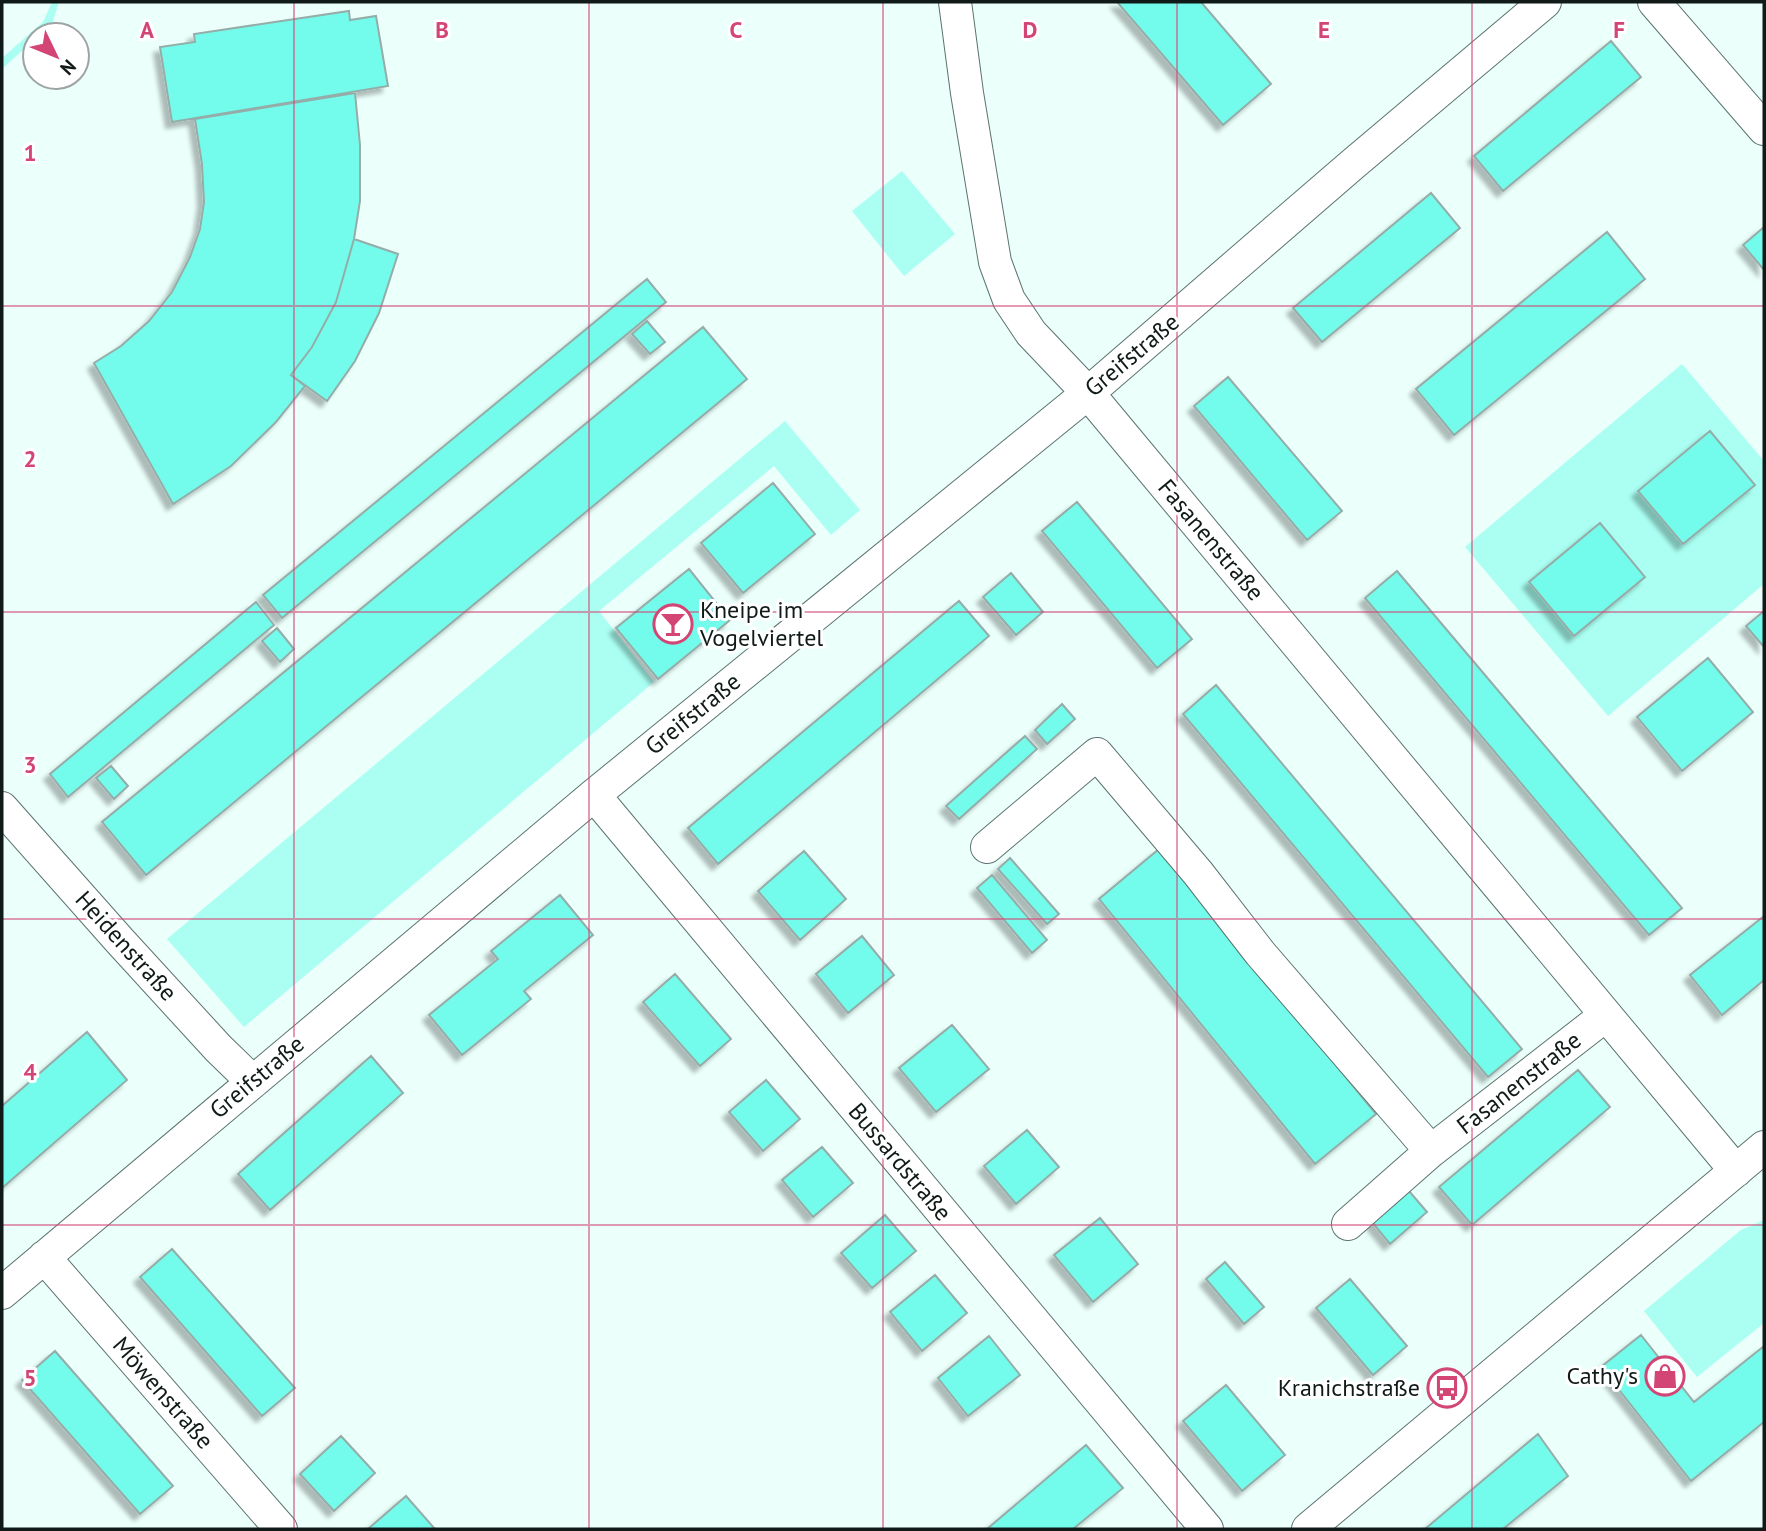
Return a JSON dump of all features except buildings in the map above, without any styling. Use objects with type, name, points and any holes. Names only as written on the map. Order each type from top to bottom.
[{"type":"street","name":"Fasanenstraße","points":[[955,2],[995,262],[1009,300],[1031,333],[1088,393],[1736,1171]]},
{"type":"street","name":"Greifstraße","points":[[2,1293],[594,795],[1088,393],[1545,2]]},
{"type":"street","points":[[1654,2],[1764,129]]},
{"type":"street","name":"Fasanenstraße","points":[[987,847],[1097,754],[1198,873],[1260,953],[1431,1151]]},
{"type":"street","name":"Bussardstraße","points":[[594,795],[1207,1529]]},
{"type":"street","name":"Heidenstraße","points":[[2,808],[218,1048],[253,1082]]},
{"type":"street","name":"Fasanenstraße","points":[[1348,1224],[1431,1151],[1606,1015]]},
{"type":"street","points":[[1308,1529],[1764,1147]]},
{"type":"street","name":"Möwenstraße","points":[[44,1257],[281,1529]]},
{"type":"green space","points":[[52,2],[59,2],[53,21],[43,21]]},
{"type":"green space","points":[[21,41],[21,52],[2,69],[2,58]]},
{"type":"green space","points":[[902,171],[955,234],[904,276],[852,211]]},
{"type":"green space","points":[[1682,364],[1764,461],[1764,584],[1608,716],[1465,547]]},
{"type":"green space","points":[[785,421],[860,510],[831,535],[774,466],[599,611],[654,682],[244,1027],[167,939]]},
{"type":"green space","points":[[1764,1220],[1764,1323],[1697,1377],[1644,1311],[1741,1230]]},
{"type":"place","name":"Kneipe im Vogelviertel","points":[[673,624]]},
{"type":"place","name":"Cathy's","points":[[1665,1376]]},
{"type":"place","name":"Kranichstraße","points":[[1447,1388]]}]
